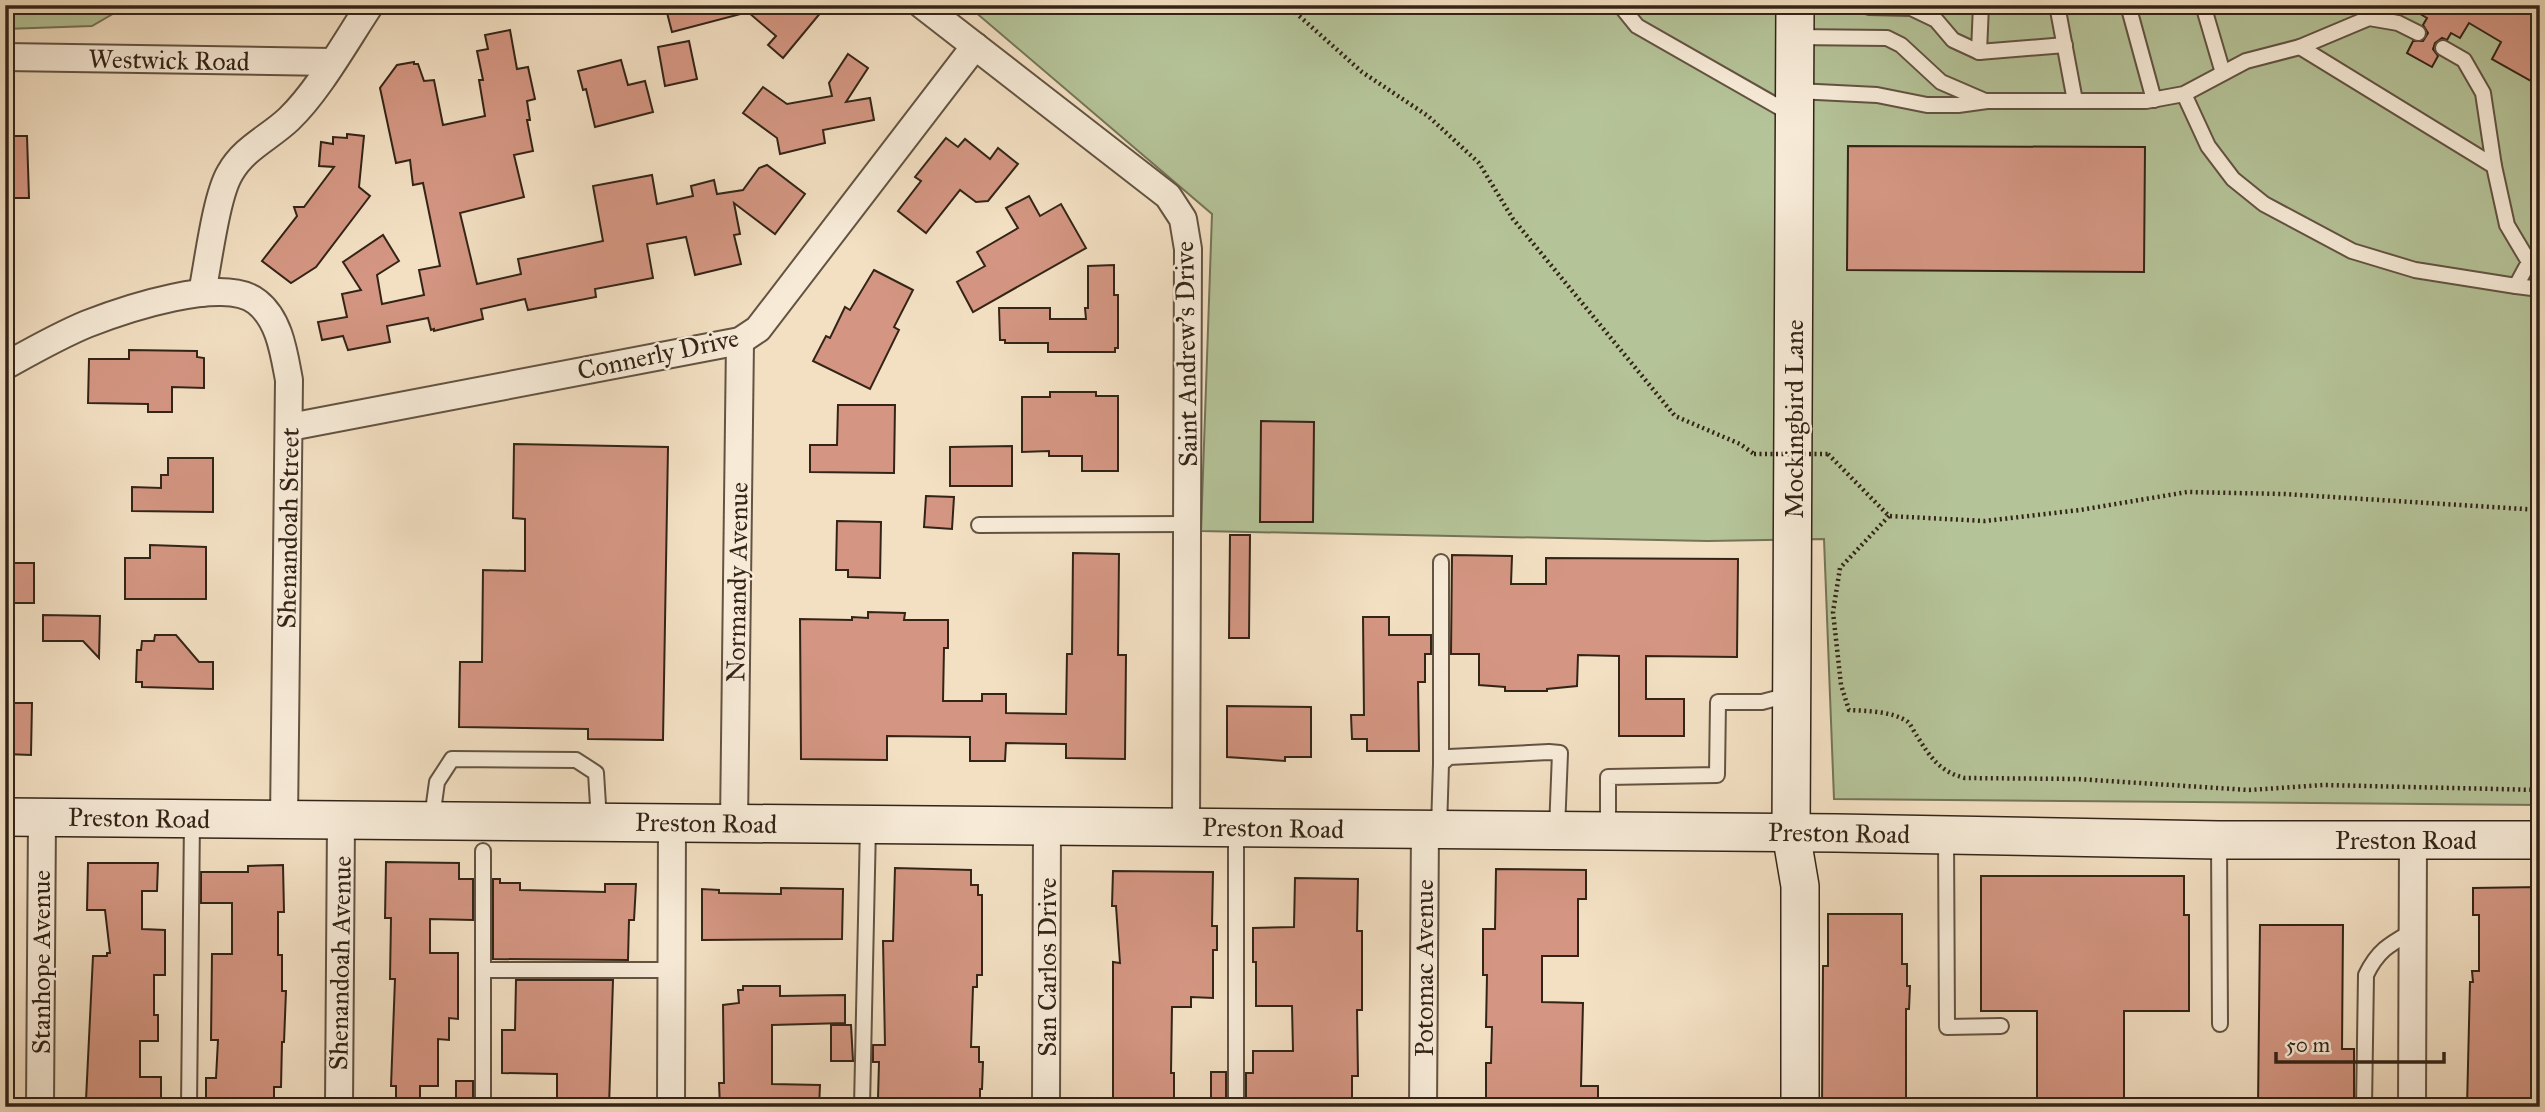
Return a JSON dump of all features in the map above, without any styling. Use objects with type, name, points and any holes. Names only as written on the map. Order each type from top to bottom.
[{"type":"main road","name":"Mockingbird Lane","points":[[1795,21],[1791,833],[1800,886],[1800,1107]]},
{"type":"main road","name":"Preston Road","points":[[5,817],[1558,830],[2219,840],[2540,840]]},
{"type":"main road","name":"Mockingbird Lane","points":[[1780,1107],[1780,886],[1791,833]]},
{"type":"street","points":[[5,366],[86,325],[128,310],[202,293],[228,175],[243,154],[289,120],[370,5]]},
{"type":"street","name":"Saint Andrew's Drive","points":[[922,5],[1168,196],[1183,219],[1188,249],[1186,828]]},
{"type":"street","name":"Connerly Drive","points":[[290,427],[740,341],[758,329],[975,46]]},
{"type":"street","name":"Westwick Road","points":[[5,57],[332,62]]},
{"type":"street","name":"Shenandoah Street","points":[[202,293],[235,291],[257,302],[272,320],[283,348],[289,380],[284,820]]},
{"type":"street","name":"Normandy Avenue","points":[[734,824],[740,341]]},
{"type":"street","name":"Stanhope Avenue","points":[[40,1107],[42,817]]},
{"type":"street","name":"Shenandoah Avenue","points":[[339,1107],[341,820]]},
{"type":"street","points":[[671,1107],[672,823]]},
{"type":"street","name":"San Carlos Drive","points":[[1046,1107],[1047,826]]},
{"type":"street","name":"Potomac Avenue","points":[[1423,1107],[1432,829]]},
{"type":"street","points":[[2412,1107],[2413,840]]},
{"type":"lane","points":[[1620,5],[1637,26],[1795,103],[1877,94],[1927,105],[1987,101],[2154,100],[2185,94],[2246,61],[2300,47],[2369,18],[2399,23],[2418,33]]},
{"type":"lane","points":[[1867,5],[1911,8],[1936,20],[1953,40],[1979,52],[2065,45]]},
{"type":"lane","points":[[1979,52],[1981,5]]},
{"type":"lane","points":[[2057,5],[2075,101]]},
{"type":"lane","points":[[2128,5],[2154,100]]},
{"type":"lane","points":[[2203,5],[2223,73]]},
{"type":"lane","points":[[1795,21],[1887,38],[1900,45],[1941,82],[1987,101]]},
{"type":"lane","points":[[2300,47],[2494,166]]},
{"type":"lane","points":[[2443,47],[2464,60],[2483,93],[2494,166],[2507,225],[2529,262],[2516,286]]},
{"type":"lane","points":[[2185,94],[2208,146],[2233,179],[2264,204],[2352,251],[2415,270],[2540,289]]},
{"type":"lane","points":[[979,525],[1188,524]]},
{"type":"lane","points":[[1432,829],[1441,764],[1441,562]]},
{"type":"lane","points":[[1608,831],[1608,777],[1717,775],[1718,702],[1762,702],[1793,694]]},
{"type":"lane","points":[[1441,764],[1449,757],[1560,753],[1558,830]]},
{"type":"lane","points":[[431,821],[437,782],[452,759],[576,760],[596,773],[599,822]]},
{"type":"lane","points":[[189,1107],[192,819]]},
{"type":"lane","points":[[862,1107],[868,825]]},
{"type":"lane","points":[[1236,1107],[1237,828]]},
{"type":"lane","points":[[1946,835],[1947,1027],[2001,1026]]},
{"type":"lane","points":[[2219,840],[2220,1024]]},
{"type":"lane","points":[[483,851],[483,1107]]},
{"type":"lane","points":[[2364,1107],[2366,975],[2373,959],[2384,948],[2413,931]]},
{"type":"lane","points":[[483,970],[672,970]]},
{"type":"path","points":[[1287,5],[1362,72],[1428,116],[1479,163],[1513,219],[1675,416],[1740,444],[1754,454],[1828,454],[1889,516],[1985,521],[2080,510],[2187,492],[2284,494],[2540,510]]},
{"type":"path","points":[[1889,516],[1840,568],[1833,612],[1841,685],[1849,710],[1880,712],[1908,722],[1930,757],[1951,775],[1965,778],[2077,779],[2249,790],[2323,785],[2540,790]]},
{"type":"green space","points":[[5,5],[128,5],[92,26],[5,29]]},
{"type":"green space","points":[[967,5],[2540,5],[2540,805],[1834,799],[1824,539],[1708,541],[1201,531],[1212,214]]},
{"type":"building","points":[[665,5],[827,5],[783,58],[768,45],[776,36],[748,12],[672,32]]},
{"type":"building","points":[[2405,5],[2540,5],[2540,86],[2492,59],[2501,42],[2469,23],[2460,38],[2451,33],[2447,40],[2442,38],[2435,43],[2433,49],[2438,56],[2432,67],[2407,53],[2413,41],[2423,41],[2428,33],[2423,25],[2427,18]]},
{"type":"building","points":[[510,30],[517,69],[528,67],[535,99],[527,101],[530,120],[527,120],[533,151],[514,155],[524,197],[460,213],[477,284],[521,274],[518,259],[603,241],[593,186],[652,175],[657,204],[693,196],[691,186],[714,180],[717,194],[743,190],[759,168],[767,165],[805,194],[775,234],[734,203],[740,234],[734,235],[741,264],[695,275],[686,237],[647,244],[653,278],[595,289],[596,297],[528,310],[525,299],[481,309],[483,319],[434,331],[431,330],[428,318],[387,326],[390,342],[348,350],[343,336],[322,340],[318,322],[347,317],[342,294],[361,290],[343,262],[383,235],[399,261],[377,275],[382,304],[424,295],[419,270],[440,266],[423,183],[413,185],[410,160],[396,163],[380,88],[397,65],[414,62],[418,64],[424,81],[434,80],[443,125],[485,116],[479,80],[483,80],[477,51],[488,49],[485,35]]},
{"type":"building","points":[[689,41],[697,79],[665,86],[658,47]]},
{"type":"building","points":[[848,54],[868,68],[846,102],[870,98],[874,120],[823,130],[825,143],[780,154],[777,138],[743,113],[763,87],[787,104],[832,96],[829,83]]},
{"type":"building","points":[[621,60],[628,85],[645,81],[653,112],[595,127],[586,89],[583,90],[578,71]]},
{"type":"building","points":[[347,134],[364,136],[359,187],[370,196],[316,267],[291,283],[262,261],[297,216],[294,207],[304,207],[334,167],[319,166],[321,142],[333,144],[333,137],[347,138]]},
{"type":"building","points":[[5,136],[27,136],[29,198],[5,198]]},
{"type":"building","points":[[946,138],[958,147],[965,139],[990,159],[998,148],[1018,164],[988,201],[976,202],[960,190],[926,233],[898,211],[921,181],[915,177]]},
{"type":"building","points":[[1848,146],[2145,147],[2144,272],[1847,270]]},
{"type":"building","points":[[1029,196],[1040,216],[1061,204],[1086,248],[973,312],[957,282],[985,266],[977,252],[1018,228],[1006,208]]},
{"type":"building","points":[[1114,265],[1114,295],[1118,295],[1118,348],[1115,348],[1115,352],[1048,352],[1048,343],[1005,343],[1005,340],[1000,340],[999,308],[1050,308],[1050,319],[1086,319],[1088,266]]},
{"type":"building","points":[[874,270],[913,290],[894,327],[899,330],[870,389],[813,361],[826,336],[830,338],[845,307],[850,310]]},
{"type":"building","points":[[129,350],[197,351],[197,357],[204,358],[204,388],[172,387],[172,412],[148,412],[148,404],[88,403],[89,359],[129,359]]},
{"type":"building","points":[[1050,392],[1096,392],[1096,396],[1118,396],[1118,471],[1082,471],[1082,456],[1049,456],[1049,451],[1022,452],[1022,397],[1050,397]]},
{"type":"building","points":[[838,405],[895,405],[894,473],[810,472],[810,445],[837,445]]},
{"type":"building","points":[[1261,421],[1314,422],[1313,522],[1260,522]]},
{"type":"building","points":[[514,444],[668,447],[663,740],[588,739],[588,729],[459,727],[460,662],[482,662],[483,570],[525,571],[525,519],[513,518]]},
{"type":"building","points":[[1012,446],[1012,486],[950,486],[950,447]]},
{"type":"building","points":[[168,458],[213,458],[213,512],[132,511],[132,487],[161,488],[161,475],[168,475]]},
{"type":"building","points":[[926,496],[954,497],[952,529],[924,527]]},
{"type":"building","points":[[837,521],[881,522],[880,578],[848,577],[848,570],[836,570]]},
{"type":"building","points":[[1230,535],[1250,535],[1249,638],[1229,638]]},
{"type":"building","points":[[150,545],[206,547],[206,599],[125,599],[125,558],[150,558]]},
{"type":"building","points":[[1073,553],[1119,554],[1118,655],[1126,655],[1125,759],[1066,758],[1066,744],[1006,743],[1005,761],[970,761],[970,737],[887,736],[887,760],[801,759],[800,619],[852,620],[852,617],[868,618],[868,612],[905,613],[904,620],[948,620],[948,648],[944,648],[943,701],[982,701],[982,694],[1006,694],[1006,713],[1066,714],[1067,654],[1072,654]]},
{"type":"building","points":[[1452,555],[1512,556],[1511,584],[1546,584],[1546,558],[1738,559],[1737,657],[1646,656],[1646,699],[1684,699],[1684,736],[1619,736],[1619,656],[1578,655],[1577,686],[1547,691],[1505,691],[1505,687],[1479,685],[1479,654],[1451,654]]},
{"type":"building","points":[[12,563],[34,563],[34,603],[5,603],[5,579],[12,579]]},
{"type":"building","points":[[43,615],[100,616],[99,658],[83,641],[43,641]]},
{"type":"building","points":[[1363,617],[1389,617],[1389,635],[1431,635],[1431,654],[1425,654],[1425,682],[1418,682],[1419,751],[1367,751],[1367,739],[1352,739],[1351,715],[1364,715]]},
{"type":"building","points":[[155,635],[176,635],[199,662],[213,662],[213,689],[142,687],[142,682],[136,682],[137,650],[141,650],[142,641],[154,641]]},
{"type":"building","points":[[5,703],[32,703],[31,755],[5,754]]},
{"type":"building","points":[[1227,706],[1311,707],[1311,757],[1285,757],[1285,761],[1227,757]]},
{"type":"building","points":[[386,862],[459,863],[459,879],[473,879],[473,920],[430,919],[430,953],[458,953],[458,1019],[449,1018],[449,1040],[438,1039],[438,1086],[420,1086],[420,1102],[396,1102],[396,1086],[391,1086],[395,979],[390,979],[391,918],[385,918]]},
{"type":"building","points":[[88,863],[158,863],[157,891],[142,891],[142,929],[165,930],[165,975],[154,975],[154,1015],[158,1015],[158,1041],[140,1041],[140,1077],[161,1077],[161,1102],[86,1100],[93,956],[107,956],[107,953],[110,953],[105,910],[87,910]]},
{"type":"building","points":[[283,865],[284,912],[278,912],[278,955],[282,955],[282,991],[286,991],[281,1087],[274,1087],[274,1103],[206,1101],[206,1078],[216,1078],[218,1040],[211,1040],[212,954],[232,954],[232,903],[201,903],[201,872],[248,872],[248,866]]},
{"type":"building","points":[[895,868],[971,870],[971,885],[978,885],[978,895],[982,895],[982,975],[977,975],[977,987],[973,987],[971,1047],[979,1047],[979,1062],[983,1062],[980,1099],[878,1098],[879,1062],[873,1062],[873,1045],[885,1045],[883,941],[893,941]]},
{"type":"building","points":[[1496,869],[1586,870],[1586,899],[1578,899],[1578,956],[1542,956],[1542,1002],[1583,1003],[1581,1086],[1598,1086],[1598,1107],[1486,1107],[1486,1063],[1491,1063],[1492,1027],[1486,1027],[1487,975],[1483,975],[1483,929],[1495,929]]},
{"type":"building","points":[[1113,871],[1213,872],[1212,926],[1217,926],[1217,950],[1213,950],[1213,998],[1191,997],[1191,1007],[1172,1007],[1171,1073],[1174,1073],[1174,1102],[1165,1105],[1113,1106],[1113,962],[1120,963],[1116,906],[1112,906]]},
{"type":"building","points":[[1981,876],[2184,876],[2184,915],[2189,915],[2189,1011],[2124,1011],[2124,1107],[2037,1107],[2037,1011],[1981,1011]]},
{"type":"building","points":[[1295,878],[1358,879],[1357,931],[1362,931],[1362,1010],[1357,1010],[1358,1076],[1352,1076],[1352,1107],[1256,1107],[1256,1102],[1246,1102],[1246,1073],[1253,1073],[1253,1051],[1293,1051],[1292,1006],[1256,1006],[1253,928],[1294,927]]},
{"type":"building","points":[[493,879],[500,879],[500,883],[520,883],[520,890],[605,892],[605,884],[636,884],[634,920],[629,920],[628,960],[493,959]]},
{"type":"building","points":[[2540,887],[2540,1107],[2467,1107],[2470,982],[2473,982],[2472,971],[2479,971],[2479,915],[2473,915],[2473,888]]},
{"type":"building","points":[[781,888],[843,889],[842,939],[702,940],[702,889],[719,890],[719,893],[781,894]]},
{"type":"building","points":[[1828,914],[1902,914],[1902,964],[1907,964],[1907,986],[1910,986],[1909,1009],[1906,1009],[1906,1107],[1822,1107],[1823,966],[1828,966]]},
{"type":"building","points":[[2260,925],[2343,925],[2342,1049],[2354,1049],[2354,1107],[2258,1107]]},
{"type":"building","points":[[516,980],[613,980],[609,1107],[557,1107],[557,1074],[502,1073],[502,1030],[515,1030]]},
{"type":"building","points":[[743,986],[780,986],[780,996],[845,995],[845,1023],[772,1025],[772,1084],[820,1085],[819,1107],[720,1107],[719,1083],[724,1083],[723,1005],[739,1003],[738,990],[743,990]]},
{"type":"building","points":[[831,1025],[851,1025],[853,1061],[831,1061]]},
{"type":"building","points":[[1211,1072],[1226,1072],[1226,1102],[1211,1102]]},
{"type":"building","points":[[456,1081],[473,1081],[473,1103],[456,1103]]}]
